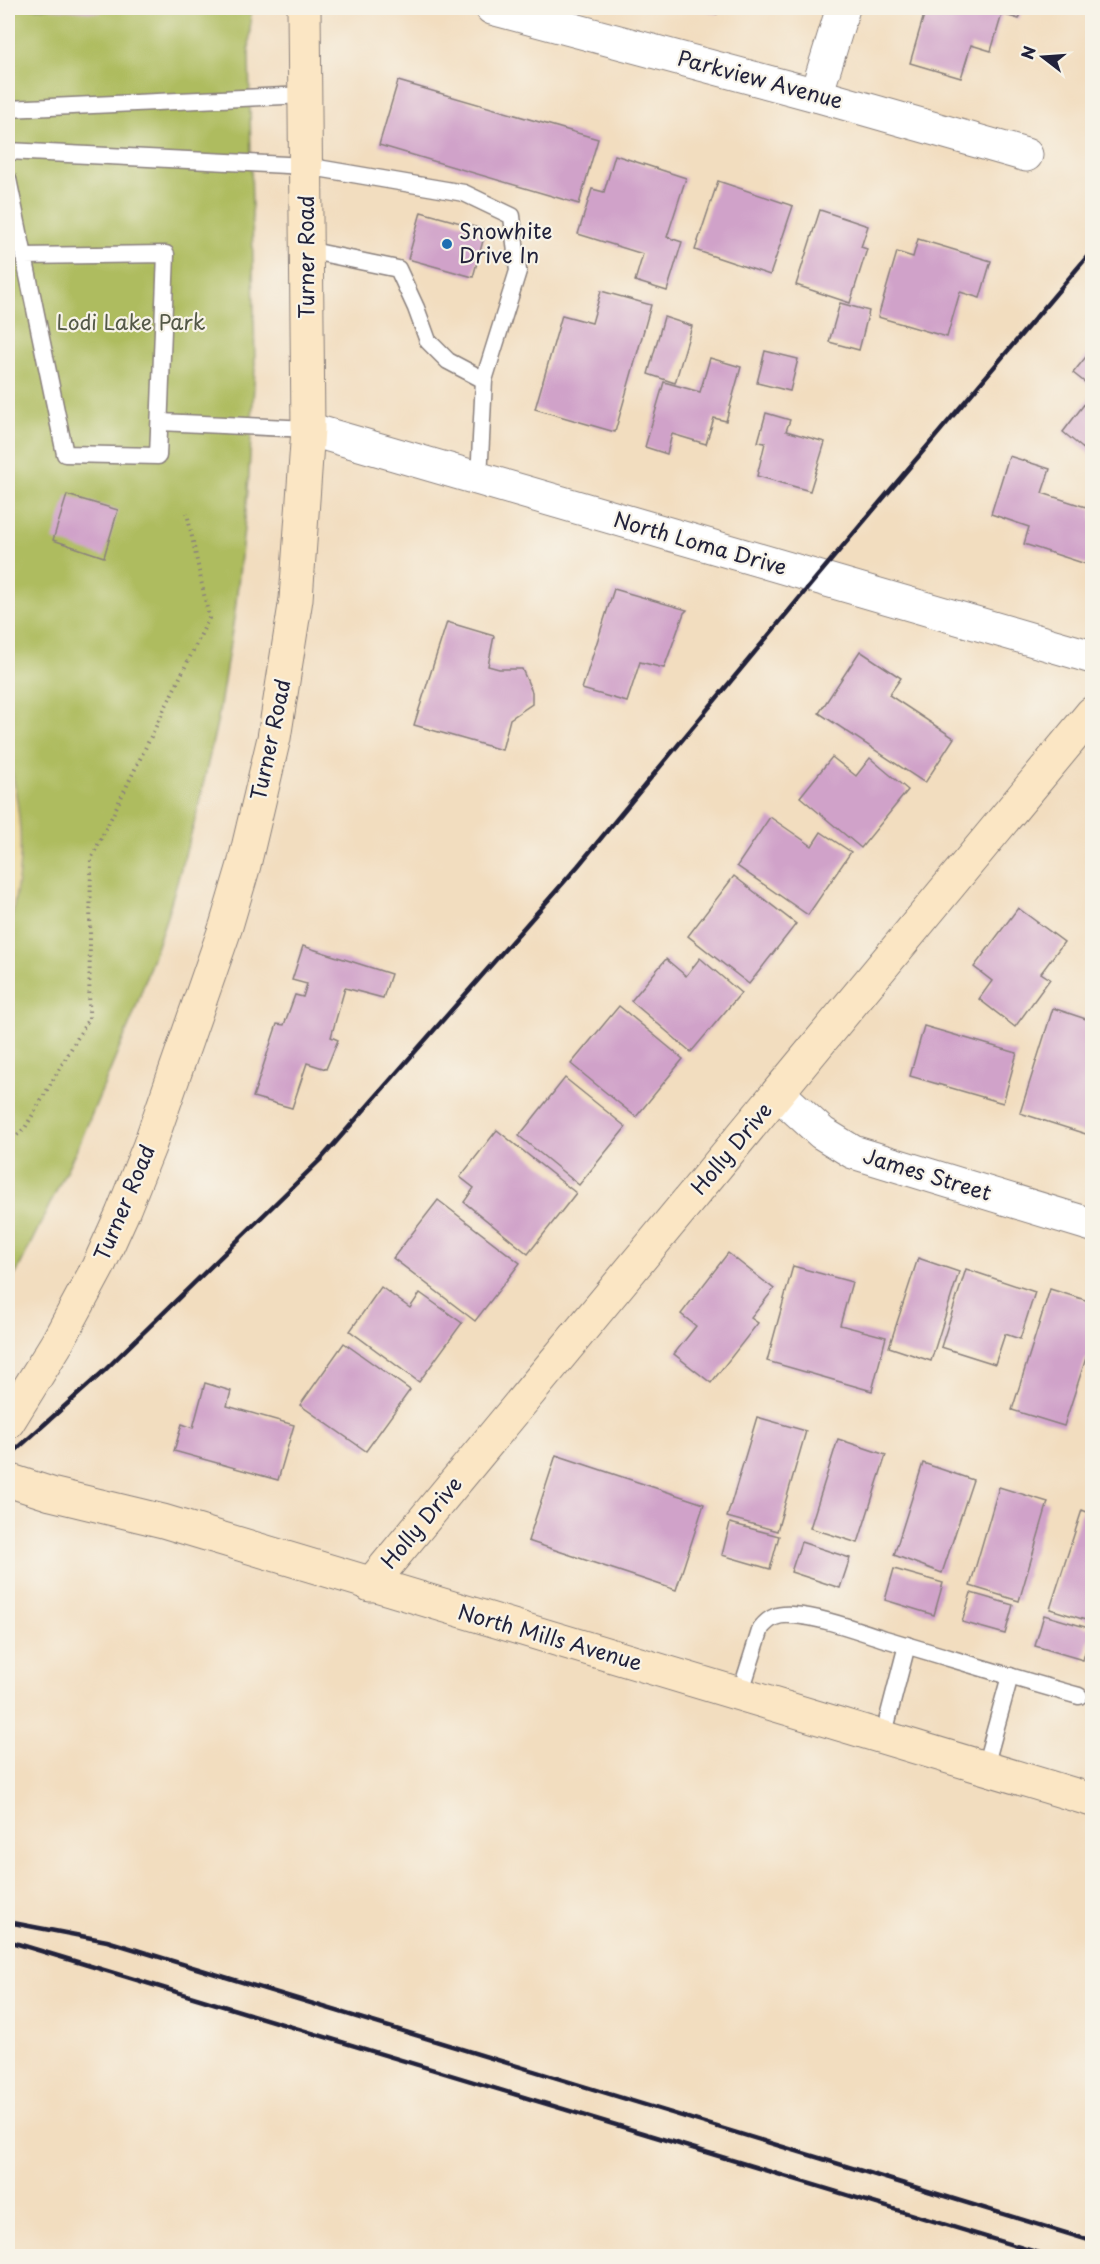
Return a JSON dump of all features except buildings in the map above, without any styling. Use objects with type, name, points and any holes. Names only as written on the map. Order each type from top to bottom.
[{"type":"street","name":"Turner Road","points":[[8,1422],[57,1343],[99,1267],[149,1147],[226,926],[274,738],[286,668],[302,537],[308,429],[304,8]]},
{"type":"street","name":"Parkview Avenue","points":[[492,8],[816,95],[1026,155]]},
{"type":"street","points":[[816,95],[843,8]]},
{"type":"street","name":"North Loma Drive","points":[[308,429],[1092,657]]},
{"type":"street","name":"Holly Drive","points":[[370,1585],[1092,712]]},
{"type":"street","name":"James Street","points":[[778,1093],[822,1133],[853,1152],[1092,1225]]},
{"type":"street","name":"North Mills Avenue","points":[[8,1480],[51,1494],[163,1521],[1092,1800]]},
{"type":"lane","points":[[8,109],[305,95]]},
{"type":"lane","points":[[8,151],[306,166],[464,193],[512,216],[518,271],[484,380],[479,478]]},
{"type":"lane","points":[[8,179],[65,454],[158,456],[166,254],[24,256]]},
{"type":"lane","points":[[307,250],[398,269],[428,341],[448,361],[484,380]]},
{"type":"lane","points":[[160,422],[308,429]]},
{"type":"lane","points":[[740,1694],[761,1628],[767,1620],[776,1616],[806,1617],[1079,1696]]},
{"type":"lane","points":[[883,1737],[907,1646]]},
{"type":"lane","points":[[985,1767],[1010,1676]]},
{"type":"path","points":[[8,1143],[25,1128],[88,1018],[91,859],[209,618],[188,513]]},
{"type":"green space","name":"Lodi Lake Park","points":[[8,8],[251,8],[249,54],[255,367],[248,491],[235,612],[218,718],[196,817],[167,916],[133,1016],[81,1140],[8,1286]]},
{"type":"sand","points":[[8,754],[20,822],[20,864],[8,932]]},
{"type":"railway","points":[[8,1457],[105,1370],[321,1159],[578,866],[816,578],[1092,251]]},
{"type":"railway","points":[[8,1922],[107,1941],[1092,2241]]},
{"type":"railway","points":[[8,1941],[1049,2256]]},
{"type":"place","name":"Snowhite Drive In","points":[[447,244]]}]
